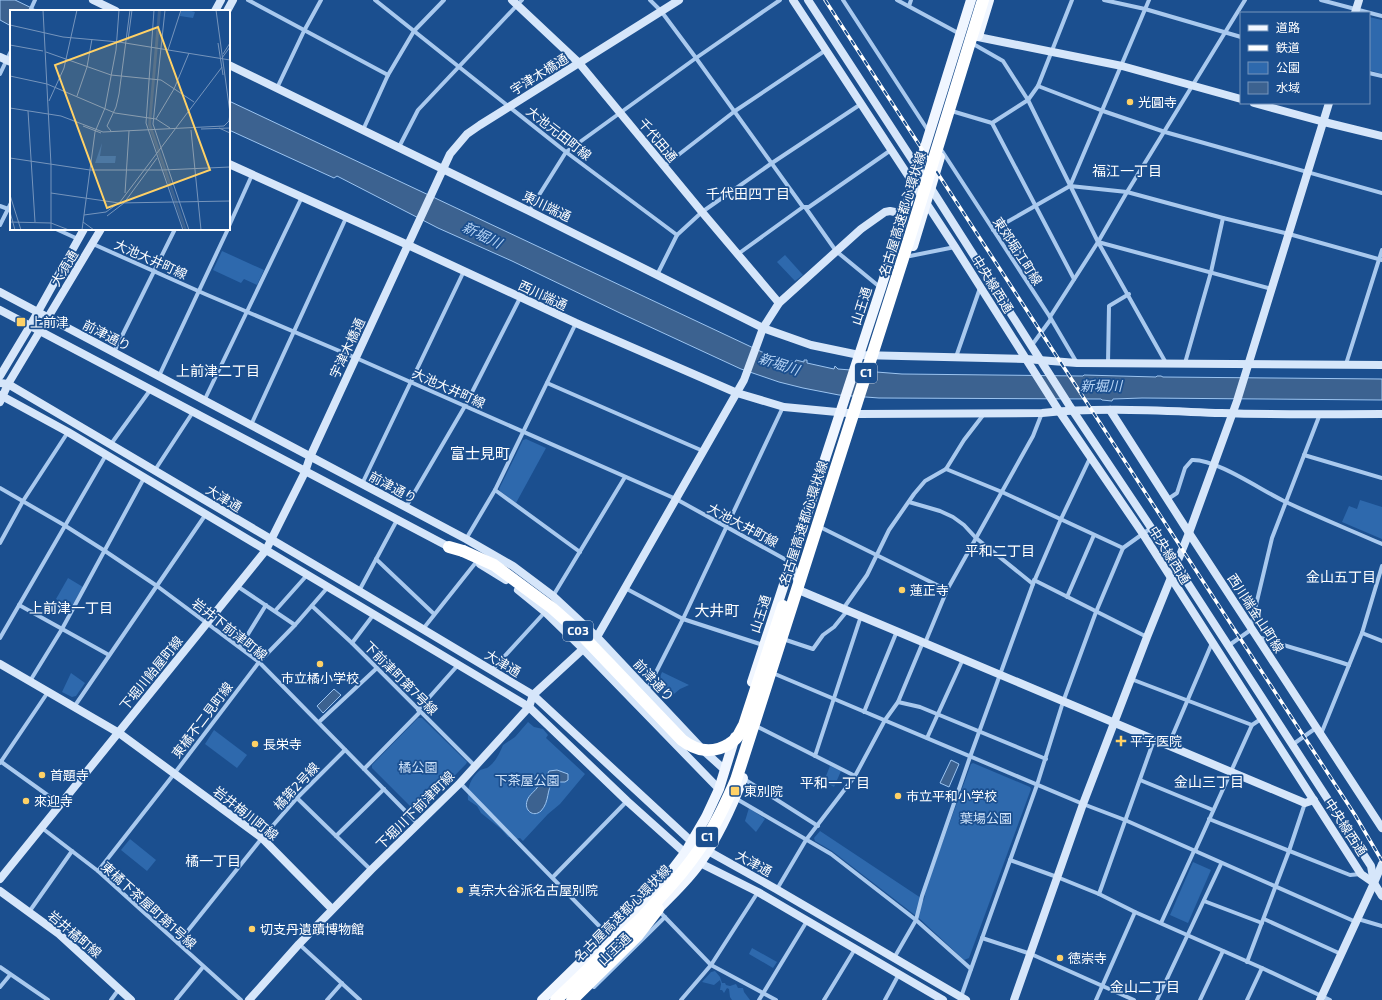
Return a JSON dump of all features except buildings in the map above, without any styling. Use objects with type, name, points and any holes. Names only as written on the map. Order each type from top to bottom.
[{"type":"highway","name":"名古屋高速都心環状線","points":[[556,1000],[672,886],[713,828],[736,780],[909,241],[983,0]]},
{"type":"highway","name":"C03","points":[[464,545],[494,565],[552,608],[578,631],[682,740],[689,746],[703,751],[717,750],[738,737],[744,725],[798,560],[809,552]]},
{"type":"highway","points":[[449,547],[464,545]]},
{"type":"highway","points":[[572,1000],[662,913]]},
{"type":"main road","name":"山王通","points":[[542,1000],[662,883],[692,842],[719,789],[763,645],[881,288],[971,0]]},
{"type":"main road","name":"山王通","points":[[566,1000],[662,913],[681,886],[700,863],[722,826],[735,798],[743,778],[858,414],[927,204],[954,112],[990,0]]},
{"type":"street","points":[[93,0],[114,10]]},
{"type":"street","points":[[216,10],[222,0]]},
{"type":"street","points":[[227,10],[233,0]]},
{"type":"street","points":[[248,0],[388,75]]},
{"type":"street","points":[[277,88],[304,31],[321,0]]},
{"type":"street","name":"大池元田町線","points":[[376,0],[414,32],[566,152],[677,235]]},
{"type":"street","points":[[363,130],[388,75],[414,32],[444,0]]},
{"type":"street","points":[[650,0],[661,11],[696,58],[836,251],[881,288]]},
{"type":"street","name":"宇津木橋通","points":[[305,472],[310,457],[450,154],[468,134],[679,0]]},
{"type":"street","points":[[529,211],[566,152],[696,58],[780,0]]},
{"type":"street","name":"中央線西通","points":[[793,0],[955,247],[1057,409],[1143,534],[1260,719],[1361,874],[1374,883]]},
{"type":"street","name":"中央線西通","points":[[808,0],[1071,408],[1176,565],[1371,866],[1374,883]]},
{"type":"street","points":[[844,0],[929,132]]},
{"type":"street","points":[[897,0],[960,34]]},
{"type":"street","points":[[908,6],[911,0]]},
{"type":"street","points":[[992,123],[1028,100],[1038,86],[1072,0]]},
{"type":"street","points":[[1104,0],[1145,9],[1240,38]]},
{"type":"street","points":[[1070,186],[1149,0]]},
{"type":"street","points":[[1031,346],[1098,242],[1245,0]]},
{"type":"street","points":[[1321,0],[1356,11],[1359,0]]},
{"type":"street","points":[[399,148],[418,110],[517,2]]},
{"type":"street","name":"千代田通","points":[[517,2],[579,63],[702,212],[780,303]]},
{"type":"street","points":[[1370,14],[1382,16]]},
{"type":"street","points":[[976,41],[1051,52],[1122,66],[1240,99]]},
{"type":"street","points":[[976,41],[1003,61],[1028,100],[1098,242],[1129,294],[1166,363]]},
{"type":"street","points":[[664,166],[735,111],[826,50]]},
{"type":"street","points":[[0,74],[6,60]]},
{"type":"street","name":"東川端通","points":[[230,65],[529,211],[763,328],[811,345],[859,355],[1041,360],[1077,363],[1382,365]]},
{"type":"street","points":[[1370,72],[1382,76]]},
{"type":"street","points":[[1038,86],[1103,111],[1165,132],[1382,193]]},
{"type":"street","points":[[657,275],[677,235],[702,212],[772,162],[861,104]]},
{"type":"street","points":[[1258,104],[1382,136]]},
{"type":"street","points":[[1014,1000],[1083,804],[1146,637],[1189,534],[1237,402],[1329,104]]},
{"type":"street","points":[[954,112],[992,123],[1074,279]]},
{"type":"street","points":[[738,254],[804,207],[809,207],[891,150]]},
{"type":"street","name":"東郊堀江町線","points":[[942,151],[1050,318],[1077,363]]},
{"type":"street","name":"西川端通","points":[[230,164],[576,323],[737,393],[784,407],[858,414],[1042,413],[1057,409],[1071,408],[1233,413],[1382,414]]},
{"type":"street","points":[[230,224],[252,175]]},
{"type":"street","points":[[993,230],[1070,186],[1127,192],[1380,259]]},
{"type":"street","points":[[204,401],[302,197]]},
{"type":"street","points":[[0,206],[10,210],[0,226]]},
{"type":"street","name":"下堀川下前津町線","points":[[249,1000],[332,909],[460,783],[529,707],[533,695],[597,637],[737,393],[744,380],[763,328],[780,303],[861,229],[885,212],[890,211],[904,214]]},
{"type":"street","points":[[251,425],[346,218]]},
{"type":"street","points":[[1185,363],[1211,272],[1223,218]]},
{"type":"street","points":[[58,230],[78,238]]},
{"type":"street","name":"大須通","points":[[30,326],[83,230]]},
{"type":"street","name":"大須通","points":[[40,331],[100,230]]},
{"type":"street","points":[[114,352],[174,230]]},
{"type":"street","points":[[159,376],[228,230]]},
{"type":"street","points":[[1098,242],[1272,289]]},
{"type":"street","name":"大池大井町線","points":[[92,244],[153,272],[356,358],[676,499],[791,562]]},
{"type":"street","points":[[910,256],[955,247]]},
{"type":"street","points":[[1346,364],[1382,250]]},
{"type":"street","points":[[362,484],[464,271]]},
{"type":"street","points":[[956,357],[980,287]]},
{"type":"street","name":"前津通り","points":[[0,292],[405,507],[464,545],[513,566],[553,596],[597,637],[705,752],[725,770]]},
{"type":"street","points":[[1108,364],[1109,306],[1129,294]]},
{"type":"street","points":[[405,507],[465,406],[520,298]]},
{"type":"street","name":"前津通り","points":[[0,310],[305,472],[477,561],[512,585],[546,612],[719,789]]},
{"type":"street","points":[[464,545],[495,490],[576,323]]},
{"type":"street","points":[[0,376],[30,326]]},
{"type":"street","points":[[1,397],[4,384],[40,331]]},
{"type":"street","points":[[547,383],[704,451]]},
{"type":"street","name":"大津通","points":[[4,384],[111,444],[359,590],[533,695],[692,842],[964,998]]},
{"type":"street","points":[[111,444],[151,389]]},
{"type":"street","name":"大津通","points":[[1,397],[68,432],[529,707],[627,801],[685,853],[700,863],[758,892],[943,1000]]},
{"type":"street","points":[[647,690],[683,619],[784,407]]},
{"type":"street","name":"西川端金山町線","points":[[1110,410],[1189,534],[1382,828]]},
{"type":"street","points":[[154,470],[193,412]]},
{"type":"street","points":[[776,889],[806,840],[855,776],[885,720],[898,702],[947,590],[1033,436],[1042,413]]},
{"type":"street","points":[[786,640],[813,649],[823,635],[834,627],[867,575],[889,530],[914,494],[926,481],[946,469],[964,440],[984,414]]},
{"type":"street","points":[[1228,646],[1251,628],[1272,538],[1320,414]]},
{"type":"street","points":[[0,543],[23,501],[68,432]]},
{"type":"street","points":[[1304,454],[1382,478]]},
{"type":"street","points":[[0,638],[64,525],[106,455]]},
{"type":"street","points":[[894,958],[916,920],[922,896],[970,757],[1034,582],[1061,519],[1090,458]]},
{"type":"street","points":[[1168,499],[1177,493],[1185,468],[1192,460],[1200,460],[1214,464],[1285,502],[1382,544]]},
{"type":"street","points":[[946,469],[1002,492],[1122,548]]},
{"type":"street","name":"下堀川飴屋町線","points":[[0,879],[266,550],[305,472]]},
{"type":"street","points":[[553,596],[625,477]]},
{"type":"street","points":[[30,681],[62,629],[144,478]]},
{"type":"street","name":"岩井下前津町線","points":[[0,488],[64,525],[105,551],[157,586],[259,662],[418,824]]},
{"type":"street","points":[[495,490],[580,552]]},
{"type":"street","points":[[909,502],[940,511],[953,517],[964,525],[976,538],[1034,582],[1146,637]]},
{"type":"street","points":[[74,707],[206,514]]},
{"type":"street","points":[[359,590],[397,520]]},
{"type":"street","points":[[822,528],[947,590]]},
{"type":"street","points":[[964,998],[970,969],[1037,785],[1063,702],[1096,612],[1122,548],[1151,528]]},
{"type":"street","points":[[1067,597],[1094,534]]},
{"type":"street","points":[[376,559],[434,614]]},
{"type":"street","points":[[422,628],[477,561]]},
{"type":"street","points":[[791,562],[802,591],[845,610],[1305,804],[1324,794]]},
{"type":"street","points":[[1292,745],[1319,731],[1362,633],[1382,566]]},
{"type":"street","points":[[275,611],[308,574]]},
{"type":"street","points":[[237,585],[295,625]]},
{"type":"street","name":"東橘不二見町線","points":[[98,871],[259,662],[295,625],[328,587]]},
{"type":"street","points":[[625,588],[683,619],[763,645]]},
{"type":"street","points":[[19,605],[109,655]]},
{"type":"street","points":[[240,647],[266,605]]},
{"type":"street","name":"下前津町第7号線","points":[[312,606],[352,643],[475,766]]},
{"type":"street","points":[[492,670],[546,612]]},
{"type":"street","points":[[352,643],[374,614]]},
{"type":"street","points":[[815,756],[861,616]]},
{"type":"street","points":[[864,712],[897,631]]},
{"type":"street","points":[[1362,633],[1382,641]]},
{"type":"street","points":[[1257,637],[1302,651],[1314,653],[1349,665]]},
{"type":"street","points":[[1168,746],[1212,643]]},
{"type":"street","points":[[927,738],[963,660]]},
{"type":"street","name":"岩井梅川町線","points":[[0,664],[119,733],[262,838],[332,909]]},
{"type":"street","points":[[364,769],[419,711],[458,664]]},
{"type":"street","points":[[319,722],[377,668]]},
{"type":"street","points":[[775,674],[1037,785],[1126,820],[1276,888],[1357,921],[1382,926]]},
{"type":"street","points":[[1131,679],[1252,725]]},
{"type":"street","points":[[48,692],[0,762],[60,804]]},
{"type":"street","points":[[898,702],[920,707],[1046,759]]},
{"type":"street","points":[[1161,923],[1252,725],[1260,719]]},
{"type":"street","points":[[758,727],[855,776]]},
{"type":"street","points":[[1099,894],[1154,740]]},
{"type":"street","name":"橘第2号線","points":[[178,943],[262,838],[297,798],[345,750]]},
{"type":"street","points":[[743,778],[818,826]]},
{"type":"street","points":[[1140,780],[1213,810]]},
{"type":"street","points":[[460,783],[553,877],[608,936]]},
{"type":"street","points":[[336,836],[384,789]]},
{"type":"street","points":[[297,798],[371,870]]},
{"type":"street","points":[[735,798],[831,854],[916,920],[970,969]]},
{"type":"street","points":[[553,877],[627,801]]},
{"type":"street","points":[[1247,962],[1276,888],[1305,804]]},
{"type":"street","points":[[1209,819],[1350,875],[1361,874]]},
{"type":"street","name":"東橘下茶屋町第1号線","points":[[42,828],[98,871],[241,1000]]},
{"type":"street","points":[[29,912],[72,851]]},
{"type":"street","points":[[1010,860],[1099,894],[1135,912],[1262,968],[1324,999],[1342,954],[1382,864]]},
{"type":"street","points":[[1158,1000],[1221,864]]},
{"type":"street","points":[[1374,883],[1382,896]]},
{"type":"street","name":"岩井橘町線","points":[[0,891],[59,934],[131,1000]]},
{"type":"street","points":[[681,1000],[711,965],[758,892]]},
{"type":"street","points":[[1204,901],[1263,921],[1342,954]]},
{"type":"street","points":[[1096,1000],[1135,912]]},
{"type":"street","points":[[662,913],[711,965],[776,1000]]},
{"type":"street","name":"山王通","points":[[591,990],[662,913]]},
{"type":"street","points":[[759,1000],[808,921]]},
{"type":"street","points":[[982,938],[1031,954],[1134,1000]]},
{"type":"street","points":[[299,944],[360,1000]]},
{"type":"street","points":[[824,1000],[855,949]]},
{"type":"street","points":[[1200,1000],[1223,951]]},
{"type":"street","points":[[0,967],[48,1000]]},
{"type":"street","points":[[176,1000],[203,967]]},
{"type":"street","points":[[1247,1000],[1262,968]]},
{"type":"street","points":[[885,1000],[899,974]]},
{"type":"street","points":[[0,988],[10,975]]},
{"type":"street","points":[[327,1000],[342,983]]},
{"type":"street","points":[[111,1000],[120,989]]},
{"type":"green space","points":[[1370,17],[1382,20],[1382,74],[1370,70]]},
{"type":"green space","points":[[222,251],[264,270],[257,285],[244,279],[241,283],[213,270]]},
{"type":"green space","points":[[785,255],[803,275],[795,281],[777,262]]},
{"type":"green space","points":[[526,439],[546,448],[516,503],[499,489],[523,440]]},
{"type":"green space","points":[[1360,500],[1382,507],[1382,539],[1342,522],[1349,506],[1357,509]]},
{"type":"green space","points":[[68,578],[83,587],[71,608],[56,599]]},
{"type":"green space","points":[[662,672],[689,685],[680,689],[669,698],[658,685]]},
{"type":"green space","points":[[71,673],[85,683],[76,696],[72,697],[62,692]]},
{"type":"green space","name":"橘公園","points":[[418,718],[422,718],[467,762],[419,812],[416,812],[372,768],[372,765]]},
{"type":"green space","name":"下茶屋公園","points":[[528,722],[534,727],[543,729],[548,735],[546,738],[585,774],[560,804],[548,814],[523,841],[520,838],[516,839],[508,837],[501,829],[481,813],[477,806],[468,800],[468,796],[473,777],[480,770],[487,768],[495,761],[503,745],[515,737]]},
{"type":"green space","points":[[214,730],[247,755],[237,768],[205,744]]},
{"type":"green space","name":"葉場公園","points":[[973,763],[1030,787],[1031,789],[969,958],[964,960],[920,919],[832,851],[815,841],[814,838],[820,831],[924,900],[926,888],[971,764]]},
{"type":"green space","points":[[830,766],[841,771],[834,787],[824,781]]},
{"type":"green space","points":[[749,808],[765,819],[756,832],[745,821]]},
{"type":"green space","points":[[130,839],[156,860],[147,871],[121,850]]},
{"type":"green space","points":[[1193,862],[1211,870],[1188,923],[1170,915]]},
{"type":"green space","points":[[752,948],[777,962],[773,968],[749,954]]},
{"type":"green space","points":[[715,971],[720,977],[722,983],[730,986],[736,984],[738,988],[743,988],[750,1000],[732,1000],[729,989],[727,988],[724,993],[720,990],[720,980],[714,985],[702,982],[711,972]]},
{"type":"water","points":[[0,0],[15,0],[36,10],[10,10],[10,25],[0,20]]},
{"type":"water","name":"新堀川","points":[[230,101],[762,352],[795,362],[796,360],[804,362],[804,360],[807,360],[807,363],[834,369],[835,366],[838,369],[902,374],[1382,379],[1382,400],[1142,398],[1113,399],[1112,401],[1101,399],[879,398],[839,395],[803,388],[779,382],[741,369],[512,261],[438,228],[337,176],[334,178],[230,130]]},
{"type":"water","points":[[334,689],[341,695],[323,713],[317,706]]},
{"type":"water","points":[[951,760],[959,764],[949,787],[940,783]]},
{"type":"water","points":[[557,770],[568,774],[568,780],[565,782],[553,782],[549,788],[546,803],[541,811],[535,814],[530,812],[526,804],[529,796],[537,788],[540,781],[546,777],[549,771]]},
{"type":"railway","points":[[825,0],[1355,815],[1382,861]]},
{"type":"place","name":"光圓寺","points":[[1130,102]]},
{"type":"place","name":"上前津","points":[[21,322]]},
{"type":"place","name":"蓮正寺","points":[[902,590]]},
{"type":"place","name":"市立橘小学校","points":[[320,664]]},
{"type":"place","name":"平子医院","points":[[1121,741]]},
{"type":"place","name":"長栄寺","points":[[255,744]]},
{"type":"place","name":"首題寺","points":[[42,775]]},
{"type":"place","name":"東別院","points":[[735,791]]},
{"type":"place","name":"市立平和小学校","points":[[898,796]]},
{"type":"place","name":"來迎寺","points":[[26,801]]},
{"type":"place","name":"真宗大谷派名古屋別院","points":[[460,890]]},
{"type":"place","name":"切支丹遺蹟博物館","points":[[252,929]]},
{"type":"place","name":"徳崇寺","points":[[1060,958]]},
{"type":"district","name":"福江一丁目","points":[[1127,171]]},
{"type":"district","name":"千代田四丁目","points":[[748,194]]},
{"type":"district","name":"上前津二丁目","points":[[218,371]]},
{"type":"district","name":"富士見町","points":[[480,454]]},
{"type":"district","name":"平和二丁目","points":[[1000,551]]},
{"type":"district","name":"金山五丁目","points":[[1341,577]]},
{"type":"district","name":"上前津一丁目","points":[[71,608]]},
{"type":"district","name":"大井町","points":[[717,611]]},
{"type":"district","name":"金山三丁目","points":[[1209,782]]},
{"type":"district","name":"平和一丁目","points":[[835,783]]},
{"type":"district","name":"橘一丁目","points":[[213,861]]},
{"type":"district","name":"金山二丁目","points":[[1145,987]]}]
